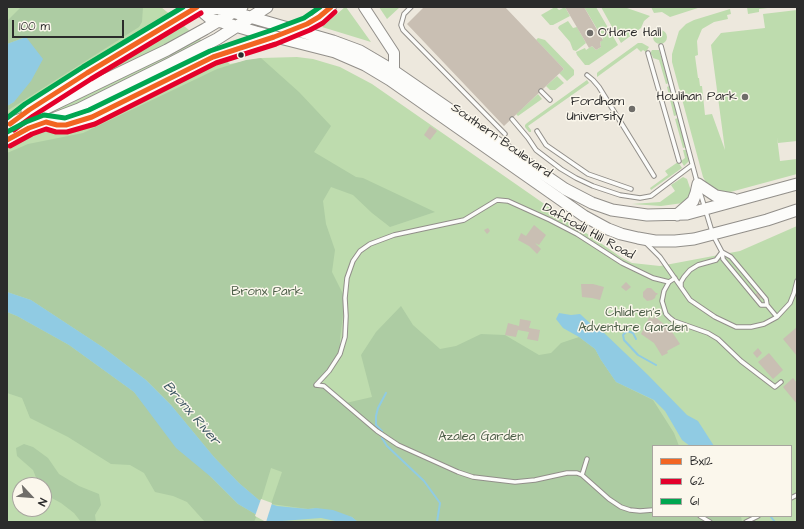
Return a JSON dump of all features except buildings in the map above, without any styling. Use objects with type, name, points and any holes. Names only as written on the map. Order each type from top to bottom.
[{"type":"main road","name":"Southern Boulevard","points":[[197,7],[222,9],[293,29],[347,46],[371,57],[394,71],[574,195],[601,206],[624,212],[646,215],[677,215],[705,210],[797,184]]},
{"type":"main road","name":"Southern Boulevard","points":[[197,7],[211,19],[335,52],[370,67],[584,216],[608,229],[644,240],[675,241],[713,235],[797,210]]},
{"type":"main road","points":[[11,123],[81,77],[197,7]]},
{"type":"main road","points":[[11,123],[32,115],[167,50],[242,7]]},
{"type":"main road","points":[[7,140],[29,128],[79,109],[193,52],[267,7]]},
{"type":"main road","points":[[46,122],[57,125],[66,125],[92,117],[213,57],[274,37]]},
{"type":"main road","points":[[677,215],[693,201],[698,184],[716,196],[738,200]]},
{"type":"street","points":[[274,37],[319,17],[331,7]]},
{"type":"street","points":[[364,7],[394,53],[394,71]]},
{"type":"lane","points":[[411,7],[404,14],[401,25],[403,30],[506,134]]},
{"type":"lane","points":[[661,46],[692,165],[713,235],[722,252],[723,259],[761,305],[767,305]]},
{"type":"lane","points":[[648,53],[679,161]]},
{"type":"lane","points":[[587,75],[599,87],[654,176]]},
{"type":"lane","points":[[541,91],[550,100]]},
{"type":"lane","points":[[512,119],[536,150],[561,169],[593,186],[629,198],[651,196],[692,165]]},
{"type":"lane","points":[[537,130],[546,145],[588,174],[631,189]]},
{"type":"lane","name":"Daffodil Hill Road","points":[[582,475],[567,472],[535,480],[515,482],[473,477],[458,472],[398,445],[378,432],[334,392],[324,386],[316,385],[329,371],[340,354],[345,337],[345,298],[347,278],[353,261],[360,251],[370,244],[394,235],[464,220],[497,200],[508,201],[550,220],[578,234],[622,263],[653,278],[669,282]]},
{"type":"lane","points":[[644,240],[660,257],[690,300],[715,317],[736,327],[751,327],[764,324],[777,317],[790,303],[797,281]]},
{"type":"lane","points":[[681,287],[681,282],[690,270],[698,265],[716,260],[722,252]]},
{"type":"lane","points":[[722,252],[731,257],[766,299],[767,305],[777,317]]},
{"type":"lane","points":[[675,278],[669,282],[664,291],[662,300],[666,314],[670,318],[718,339],[741,361],[775,386],[781,382]]},
{"type":"lane","points":[[587,459],[582,475],[609,499],[621,507],[630,510],[640,512],[652,510]]},
{"type":"lane","points":[[746,522],[756,517]]},
{"type":"green space","name":"Bronx Park","points":[[7,7],[161,7],[230,64],[261,58],[297,57],[313,59],[340,67],[372,84],[622,258],[632,263],[660,266],[740,251],[797,226],[797,522],[7,522]]},
{"type":"green space","points":[[21,7],[143,7],[142,22],[139,27],[7,111],[7,106],[14,102],[26,37],[7,44],[7,21]]},
{"type":"green space","points":[[346,7],[371,42],[322,27]]},
{"type":"green space","points":[[379,7],[400,7],[387,19]]},
{"type":"green space","points":[[555,7],[559,10],[565,7],[570,16],[553,25],[550,25],[541,15]]},
{"type":"green space","points":[[584,7],[596,7],[618,45],[589,65],[585,65],[576,52],[585,48],[586,50],[592,46],[596,50],[601,47],[600,42],[603,39]]},
{"type":"green space","points":[[601,7],[624,7],[650,16],[644,21],[641,28],[621,43]]},
{"type":"green space","points":[[651,7],[701,7],[670,17],[662,12],[654,13]]},
{"type":"green space","points":[[747,7],[776,7],[759,9],[759,12],[748,14]]},
{"type":"green space","points":[[730,9],[731,14],[727,15],[728,19],[714,22],[702,29],[697,41],[698,55],[695,56],[698,78],[700,86],[702,86],[705,115],[712,114],[725,150],[711,45],[721,33],[765,28],[763,14],[797,10],[797,141],[778,143],[777,137],[780,161],[797,159],[797,174],[723,194],[707,184],[703,177],[672,62],[672,54],[679,31],[686,24],[694,20]]},
{"type":"green space","points":[[568,21],[573,28],[577,27],[586,43],[576,51],[573,50],[570,42],[558,28]]},
{"type":"green space","points":[[660,30],[665,32],[667,37],[665,42],[660,44],[655,42],[653,37],[655,32]]},
{"type":"green space","points":[[538,38],[545,40],[574,70],[574,75],[567,81],[559,73],[564,69],[536,40]]},
{"type":"green space","points":[[638,43],[642,43],[649,47],[646,52],[643,50],[641,52],[637,48],[597,77],[598,72]]},
{"type":"green space","points":[[652,50],[659,50],[669,83],[666,84],[659,60],[653,58],[650,54]]},
{"type":"green space","name":"Azalea Garden","points":[[261,58],[299,92],[331,126],[314,152],[356,177],[363,178],[435,212],[390,227],[353,195],[331,187],[323,201],[326,224],[335,250],[332,272],[345,298],[340,340],[340,354],[329,371],[317,384],[324,386],[346,403],[372,397],[361,355],[376,332],[401,306],[413,325],[440,349],[456,346],[481,334],[505,335],[539,355],[551,353],[561,343],[579,337],[595,349],[616,382],[653,400],[674,433],[679,445],[652,445],[652,517],[741,517],[742,522],[358,522],[352,517],[316,508],[308,509],[271,504],[282,472],[271,468],[261,501],[239,483],[214,457],[171,405],[146,380],[104,348],[31,300],[7,292],[7,153],[28,144],[83,133],[217,69],[246,60]]},
{"type":"green space","points":[[557,76],[564,83],[555,90],[550,90],[546,86]]},
{"type":"green space","points":[[587,80],[589,83],[528,126],[531,130],[531,132],[529,132],[525,127],[527,123]]},
{"type":"green space","points":[[669,86],[677,115],[674,116],[667,87]]},
{"type":"green space","points":[[538,94],[542,99],[518,116],[516,114]]},
{"type":"green space","points":[[678,118],[686,147],[683,148],[675,119]]},
{"type":"green space","points":[[683,150],[686,150],[689,161],[684,166],[681,161],[685,158]]},
{"type":"green space","points":[[678,162],[682,168],[651,190],[650,188],[668,175],[665,171]]},
{"type":"green space","points":[[683,177],[687,179],[691,191],[690,196],[683,203],[661,206],[632,204],[660,202],[675,191],[671,185]]},
{"type":"green space","points":[[7,312],[69,345],[134,392],[153,416],[238,504],[257,515],[254,522],[205,522],[187,502],[173,496],[155,492],[144,473],[130,465],[111,464],[68,437],[30,418],[22,398],[7,393]]},
{"type":"green space","points":[[24,444],[33,447],[48,458],[59,474],[79,486],[99,494],[101,505],[95,515],[96,522],[81,522],[74,513],[52,498],[52,477],[36,477],[33,470],[17,456],[16,448]]},
{"type":"water","points":[[26,37],[43,59],[31,81],[14,102],[7,106],[7,44]]},
{"type":"water","points":[[7,292],[31,300],[104,348],[146,380],[171,405],[214,457],[239,483],[259,500],[277,506],[333,510],[352,517],[358,522],[340,522],[321,518],[269,522],[238,504],[211,477],[176,448],[134,392],[69,345],[7,312]]},
{"type":"water","points":[[559,313],[571,315],[580,314],[591,324],[600,329],[687,415],[698,421],[713,445],[689,445],[682,440],[665,411],[654,400],[616,382],[595,349],[579,337],[563,328],[556,319]]},
{"type":"pier","points":[[261,499],[272,503],[266,522],[255,516]]},
{"type":"waterway","points":[[636,339],[633,333],[627,331],[623,335],[624,340],[638,355],[656,365]]},
{"type":"waterway","points":[[386,393],[378,408],[376,425],[382,431],[382,438],[387,446],[424,481],[440,503],[437,522]]},
{"type":"waterway","points":[[771,517],[775,522]]},
{"type":"transit line","name":"61","points":[[7,118],[25,104],[83,67],[183,7]]},
{"type":"transit line","name":"Bx12","points":[[10,124],[87,73],[197,7]]},
{"type":"transit line","name":"61","points":[[7,132],[44,115],[65,118],[89,110],[210,51],[304,18],[320,7]]},
{"type":"transit line","name":"Bx12","points":[[7,140],[29,128],[46,122],[57,125],[66,125],[92,117],[213,57],[274,37],[307,24],[319,17],[331,7]]},
{"type":"transit line","name":"62","points":[[10,146],[32,134],[46,129],[56,132],[67,132],[95,124],[216,63],[276,44],[310,30],[323,23],[335,12]]},
{"type":"transit line","name":"62","points":[[14,130],[91,79],[201,13]]},
{"type":"place","name":"O'Hare Hall","points":[[590,33]]},
{"type":"place","name":"Houlihan Park","points":[[745,97]]},
{"type":"place","name":"Fordham University","points":[[632,109]]},
{"type":"park label","name":"Chlidren's Adventure Garden","points":[[633,320]]},
{"type":"water label","name":"Bronx River","points":[[191,414]]}]
